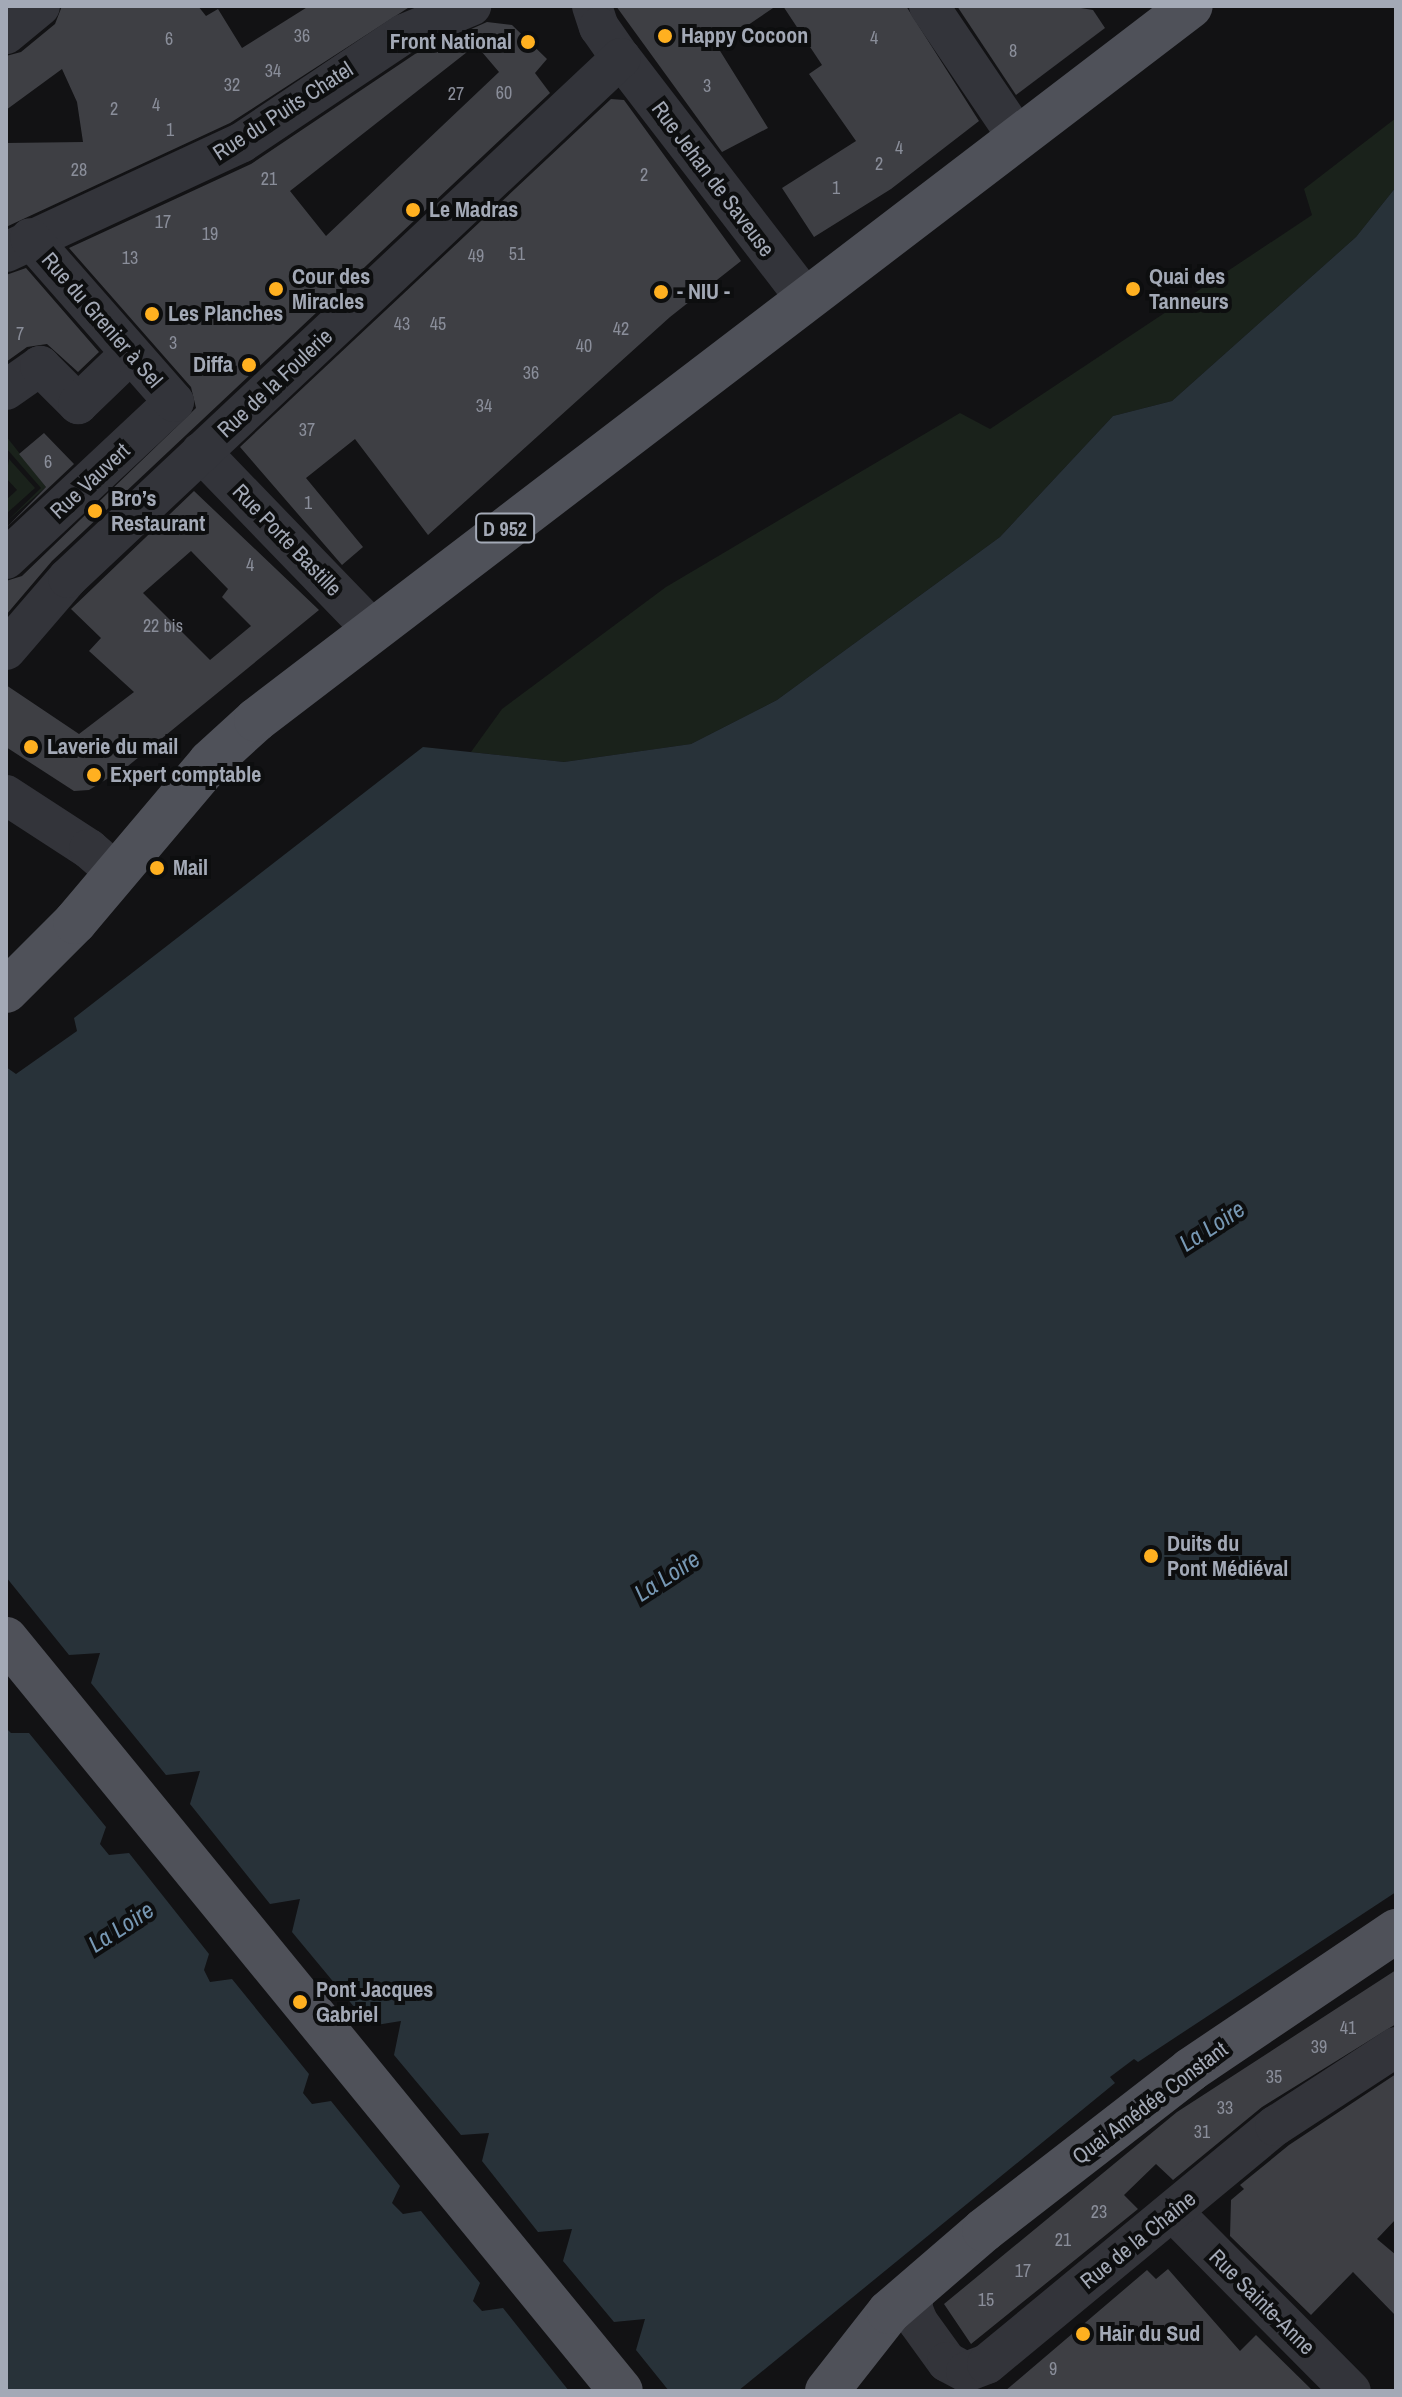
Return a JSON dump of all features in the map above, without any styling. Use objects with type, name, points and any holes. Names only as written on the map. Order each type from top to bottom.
[{"type":"main road","name":"D 952","points":[[6,991],[32,970],[210,762],[372,629],[1191,6]]},
{"type":"main road","points":[[6,1639],[621,2391]]},
{"type":"main road","name":"Quai Amédée Constant","points":[[827,2391],[864,2340],[915,2289],[1190,2070],[1396,1931]]},
{"type":"street","points":[[6,34],[40,6]]},
{"type":"street","name":"Rue du Puits Chatel","points":[[18,245],[241,143],[404,34],[471,6]]},
{"type":"street","name":"Rue Jehan de Saveuse","points":[[592,6],[621,58],[806,299]]},
{"type":"street","points":[[929,6],[1018,138]]},
{"type":"street","name":"Rue de la Foulerie","points":[[6,650],[68,578],[621,58]]},
{"type":"street","name":"Rue du Grenier à Sel","points":[[18,245],[130,354],[174,402]]},
{"type":"street","points":[[6,390],[40,366],[47,368],[78,404],[130,354]]},
{"type":"street","name":"Rue Vauvert","points":[[6,559],[174,402]]},
{"type":"street","name":"Rue Porte Bastille","points":[[201,452],[372,629]]},
{"type":"street","points":[[6,795],[89,849],[115,872]]},
{"type":"street","name":"Rue de la Chaîne","points":[[915,2289],[912,2307],[918,2322],[947,2362],[966,2372],[987,2364],[1174,2213],[1275,2126],[1396,2047]]},
{"type":"street","name":"Rue Sainte-Anne","points":[[1174,2213],[1351,2391]]},
{"type":"shaded area","points":[[1396,118],[1396,187],[1356,237],[1172,401],[1113,416],[1000,537],[777,700],[691,744],[564,762],[471,752],[502,709],[666,587],[960,413],[990,429],[1312,215],[1304,189]]},
{"type":"shaded area","points":[[6,436],[46,487],[6,522],[41,488],[6,448]]},
{"type":"shaded area","points":[[9,459],[35,488],[6,514],[6,500],[17,490],[6,478]]},
{"type":"water","name":"La Loire","points":[[1396,187],[1396,1892],[1138,2062],[1134,2059],[1110,2077],[1115,2083],[738,2391],[6,2391],[6,1067],[16,1074],[77,1031],[74,1018],[423,747],[564,762],[691,744],[777,700],[1000,537],[1113,416],[1172,401],[1356,237]]},
{"type":"pier","name":"Pont Jacques Gabriel","points":[[6,1577],[69,1655],[100,1653],[91,1683],[166,1775],[200,1771],[190,1804],[270,1904],[300,1899],[292,1932],[370,2026],[401,2021],[394,2055],[461,2135],[489,2133],[482,2161],[538,2232],[572,2229],[563,2261],[614,2322],[645,2319],[636,2350],[669,2391],[569,2391],[503,2308],[482,2311],[473,2301],[480,2283],[421,2211],[403,2214],[392,2203],[400,2186],[331,2101],[312,2104],[303,2093],[309,2074],[232,1979],[210,1982],[204,1970],[209,1954],[129,1853],[109,1855],[100,1844],[106,1827],[29,1733],[11,1733],[6,1728]]},
{"type":"building","points":[[62,6],[198,6],[206,16],[218,9],[242,48],[309,6],[411,6],[230,123],[6,227],[6,143],[83,142],[77,102],[62,69],[6,110],[6,56],[21,52],[55,24]]},
{"type":"building","points":[[616,6],[776,6],[717,46],[768,128],[722,152]]},
{"type":"building","points":[[783,6],[906,6],[979,121],[891,189],[814,237],[782,188],[856,141],[809,74],[822,65]]},
{"type":"building","points":[[957,6],[1069,6],[1093,10],[1105,28],[1016,95]]},
{"type":"building","points":[[487,22],[512,25],[547,59],[535,73],[550,93],[52,561],[6,615],[6,581],[22,576],[196,408],[191,387],[69,248],[251,164],[415,54]],"holes":[[[476,45],[499,72],[326,236],[290,191]]]},
{"type":"building","points":[[611,99],[624,100],[741,261],[670,317],[428,535],[355,439],[306,478],[363,547],[342,565],[240,447]]},
{"type":"building","points":[[26,268],[99,352],[78,372],[47,344],[27,347],[6,362],[6,275]]},
{"type":"building","points":[[44,433],[74,464],[6,528],[46,487],[19,454]]},
{"type":"building","points":[[194,491],[319,610],[128,766],[89,790],[74,791],[6,747],[6,685],[79,734],[134,692],[89,651],[101,638],[71,609]],"holes":[[[191,551],[228,589],[222,597],[251,626],[210,660],[143,593]]]},
{"type":"building","points":[[1396,1970],[1396,2024],[1262,2107],[1173,2180],[1156,2164],[1124,2195],[1138,2209],[971,2344],[944,2304],[1177,2112]]},
{"type":"building","points":[[1396,2074],[1396,2219],[1377,2239],[1396,2255],[1396,2316],[1353,2272],[1311,2315],[1230,2236],[1231,2200],[1244,2189],[1240,2185],[1289,2145]]},
{"type":"building","points":[[1168,2269],[1240,2351],[1256,2335],[1313,2391],[1005,2391],[1147,2270],[1156,2279]]},
{"type":"place","name":"Happy Cocoon","points":[[665,36]]},
{"type":"place","name":"Front National","points":[[528,42]]},
{"type":"place","name":"Le Madras","points":[[413,210]]},
{"type":"place","name":"Cour des Miracles","points":[[276,289]]},
{"type":"place","name":"Quai des Tanneurs","points":[[1133,289]]},
{"type":"place","name":"‑ NIU ‑","points":[[661,292]]},
{"type":"place","name":"Les Planches","points":[[152,314]]},
{"type":"place","name":"Diffa","points":[[249,365]]},
{"type":"place","name":"Bro’s Restaurant","points":[[95,511]]},
{"type":"place","name":"Laverie du mail","points":[[31,747]]},
{"type":"place","name":"Expert comptable","points":[[94,775]]},
{"type":"place","name":"Mail","points":[[157,868]]},
{"type":"place","name":"Duits du Pont Médiéval","points":[[1151,1556]]},
{"type":"place","name":"Pont Jacques Gabriel","points":[[300,2002]]},
{"type":"place","name":"Hair du Sud","points":[[1083,2334]]}]
